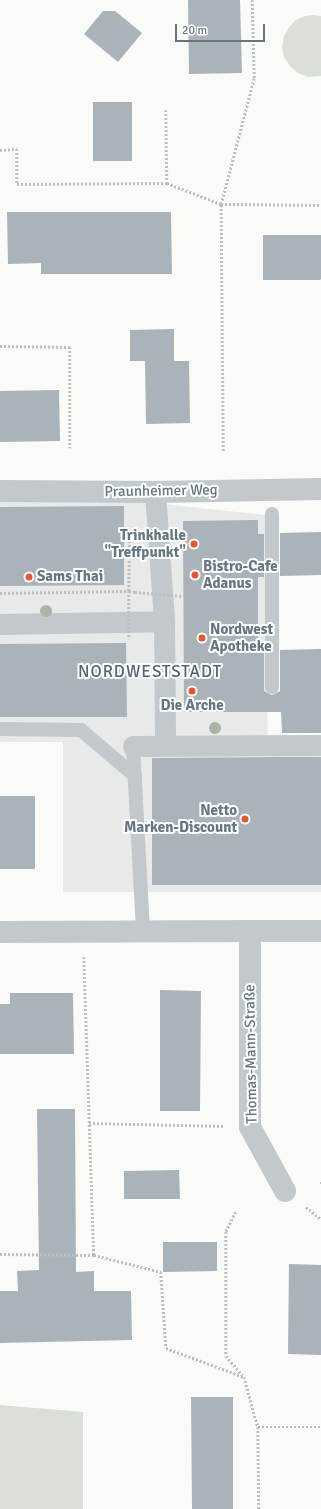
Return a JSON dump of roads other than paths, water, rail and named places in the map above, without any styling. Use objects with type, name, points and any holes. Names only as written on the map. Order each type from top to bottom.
[{"type":"street","name":"Praunheimer Weg","points":[[0,491],[155,492],[321,489]]},
{"type":"street","points":[[155,492],[164,621],[165,746]]},
{"type":"street","points":[[0,624],[164,621]]},
{"type":"street","points":[[133,746],[321,745]]},
{"type":"street","points":[[0,932],[321,931]]},
{"type":"street","name":"Thomas-Mann-Straße","points":[[250,932],[250,1127],[285,1191]]},
{"type":"lane","points":[[272,514],[272,687]]},
{"type":"lane","points":[[0,729],[81,730],[135,776]]},
{"type":"lane","points":[[133,746],[143,931]]},
{"type":"place","name":"Trinkhalle \"Treffpunkt\"","points":[[194,544]]},
{"type":"place","name":"Bistro-Cafe Adanus","points":[[195,575]]},
{"type":"place","name":"Sams Thai","points":[[29,577]]},
{"type":"place","name":"Nordwest Apotheke","points":[[202,638]]},
{"type":"place","name":"Die Arche","points":[[192,691]]},
{"type":"place","name":"Netto Marken-Discount","points":[[245,819]]},
{"type":"district","name":"NORDWESTSTADT","points":[[150,672]]}]
